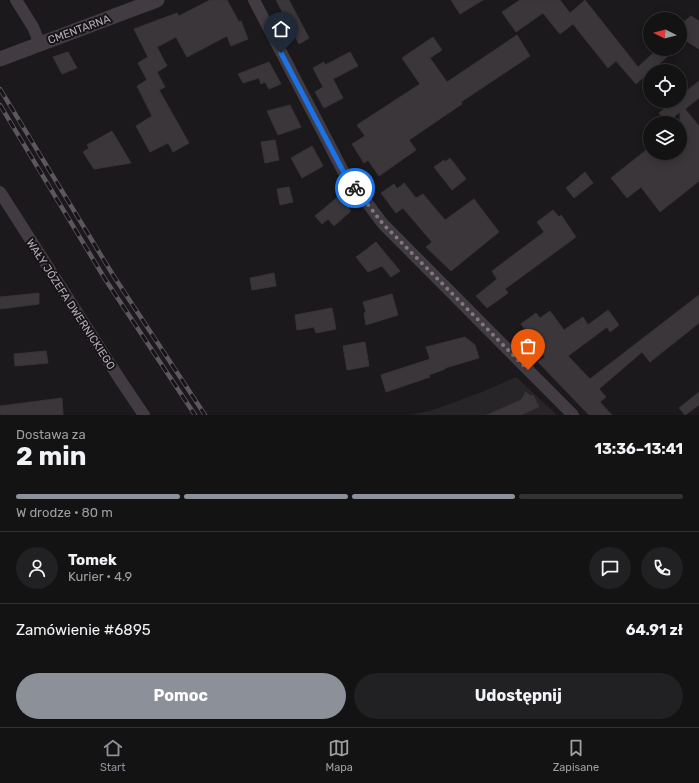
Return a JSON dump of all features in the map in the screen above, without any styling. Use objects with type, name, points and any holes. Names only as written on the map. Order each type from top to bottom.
[{"type":"street","points":[[16,0],[33,27],[40,44]]},
{"type":"street","name":"CMENTARNA","points":[[0,59],[157,0]]},
{"type":"street","points":[[254,0],[343,171],[362,198],[383,224],[573,415]]},
{"type":"street","name":"WAŁY JÓZEFA DWERNICKIEGO","points":[[0,192],[120,381],[144,415]]},
{"type":"shaded area","points":[[516,377],[557,415],[410,415],[433,410],[482,392]]},
{"type":"building","points":[[210,0],[227,0],[239,22],[241,21],[248,39],[231,46],[227,36],[187,57],[176,37],[157,47],[167,66],[157,72],[165,87],[159,90],[189,143],[173,152],[168,143],[150,152],[136,126],[152,116],[137,86],[147,80],[138,63],[148,57],[134,29],[177,13],[179,16]]},
{"type":"building","points":[[276,0],[289,0],[309,38],[299,44]]},
{"type":"building","points":[[451,0],[483,0],[460,14]]},
{"type":"building","points":[[520,0],[560,0],[570,13],[585,0],[638,67],[650,56],[667,57],[659,64],[643,64],[643,78],[636,84],[616,61],[608,68],[573,24],[560,34],[543,13],[516,32],[502,12]]},
{"type":"building","points":[[691,16],[699,21],[699,49],[687,41],[687,19]]},
{"type":"building","points":[[517,35],[530,56],[461,102],[462,104],[409,140],[416,150],[379,176],[368,160],[364,163],[352,144],[365,136],[357,125],[420,84],[402,58],[433,37],[442,50],[430,58],[447,82]]},
{"type":"building","points":[[68,52],[77,68],[62,74],[53,57]]},
{"type":"building","points":[[350,52],[358,66],[333,79],[343,98],[324,108],[315,92],[323,87],[313,68],[324,62],[325,65]]},
{"type":"building","points":[[269,62],[281,84],[269,89],[265,82],[261,84],[259,78],[243,83],[238,74]]},
{"type":"building","points":[[699,81],[699,98],[687,107],[687,90]]},
{"type":"building","points":[[290,105],[301,127],[278,135],[267,111]]},
{"type":"building","points":[[665,108],[686,108],[685,109],[699,126],[699,181],[660,212],[641,187],[627,198],[611,178],[643,153],[643,160],[687,160],[687,116],[680,116],[680,112],[675,116],[662,116],[659,113]]},
{"type":"building","points":[[112,131],[131,163],[94,169],[83,152],[89,148],[87,145]]},
{"type":"building","points":[[275,140],[279,160],[265,163],[261,142]]},
{"type":"building","points":[[312,146],[323,166],[302,178],[291,158]]},
{"type":"building","points":[[450,158],[466,179],[452,190],[434,167]]},
{"type":"building","points":[[585,172],[593,183],[574,198],[566,188]]},
{"type":"building","points":[[404,183],[416,198],[423,194],[445,220],[474,199],[499,232],[451,271],[426,247],[432,242],[403,208],[396,213],[381,193],[394,184],[397,189]]},
{"type":"building","points":[[289,187],[293,202],[280,205],[277,189]]},
{"type":"building","points":[[339,196],[351,211],[334,226],[328,219],[322,224],[315,216]]},
{"type":"building","points":[[553,210],[559,217],[561,215],[576,237],[505,289],[508,293],[487,308],[476,296],[497,279],[492,271],[544,232],[537,222]]},
{"type":"building","points":[[376,242],[400,271],[391,277],[382,266],[368,272],[356,257],[369,249],[368,248]]},
{"type":"building","points":[[274,273],[276,286],[252,290],[250,278]]},
{"type":"building","points":[[39,293],[39,304],[0,309],[0,297]]},
{"type":"building","points":[[392,294],[398,315],[366,325],[364,313],[366,312],[363,302]]},
{"type":"building","points":[[699,295],[699,323],[650,362],[642,352],[599,389],[606,397],[600,402],[612,415],[589,415],[538,362],[545,357],[521,324],[536,313],[540,318],[550,311],[564,330],[583,317],[588,325],[608,310],[619,325],[610,332],[607,327],[568,356],[590,379]]},
{"type":"building","points":[[332,308],[336,329],[316,333],[314,327],[297,330],[295,315]]},
{"type":"building","points":[[465,337],[475,345],[479,358],[445,368],[429,375],[430,377],[386,392],[381,375],[430,359],[426,347]]},
{"type":"building","points":[[365,342],[369,366],[347,370],[343,346]]},
{"type":"building","points":[[46,351],[48,363],[15,366],[14,354]]},
{"type":"building","points":[[526,392],[530,396],[533,395],[539,407],[521,415],[487,415],[521,400]]},
{"type":"building","points":[[699,392],[699,405],[685,415],[679,408]]},
{"type":"building","points":[[62,398],[63,415],[0,415],[0,406]]},
{"type":"railway","points":[[0,89],[113,275],[205,415]]},
{"type":"railway","points":[[0,105],[105,279],[195,415]]},
{"type":"way so far","points":[[355,188],[383,224],[528,370]]},
{"type":"route","points":[[281,53],[343,171],[355,188]]}]
